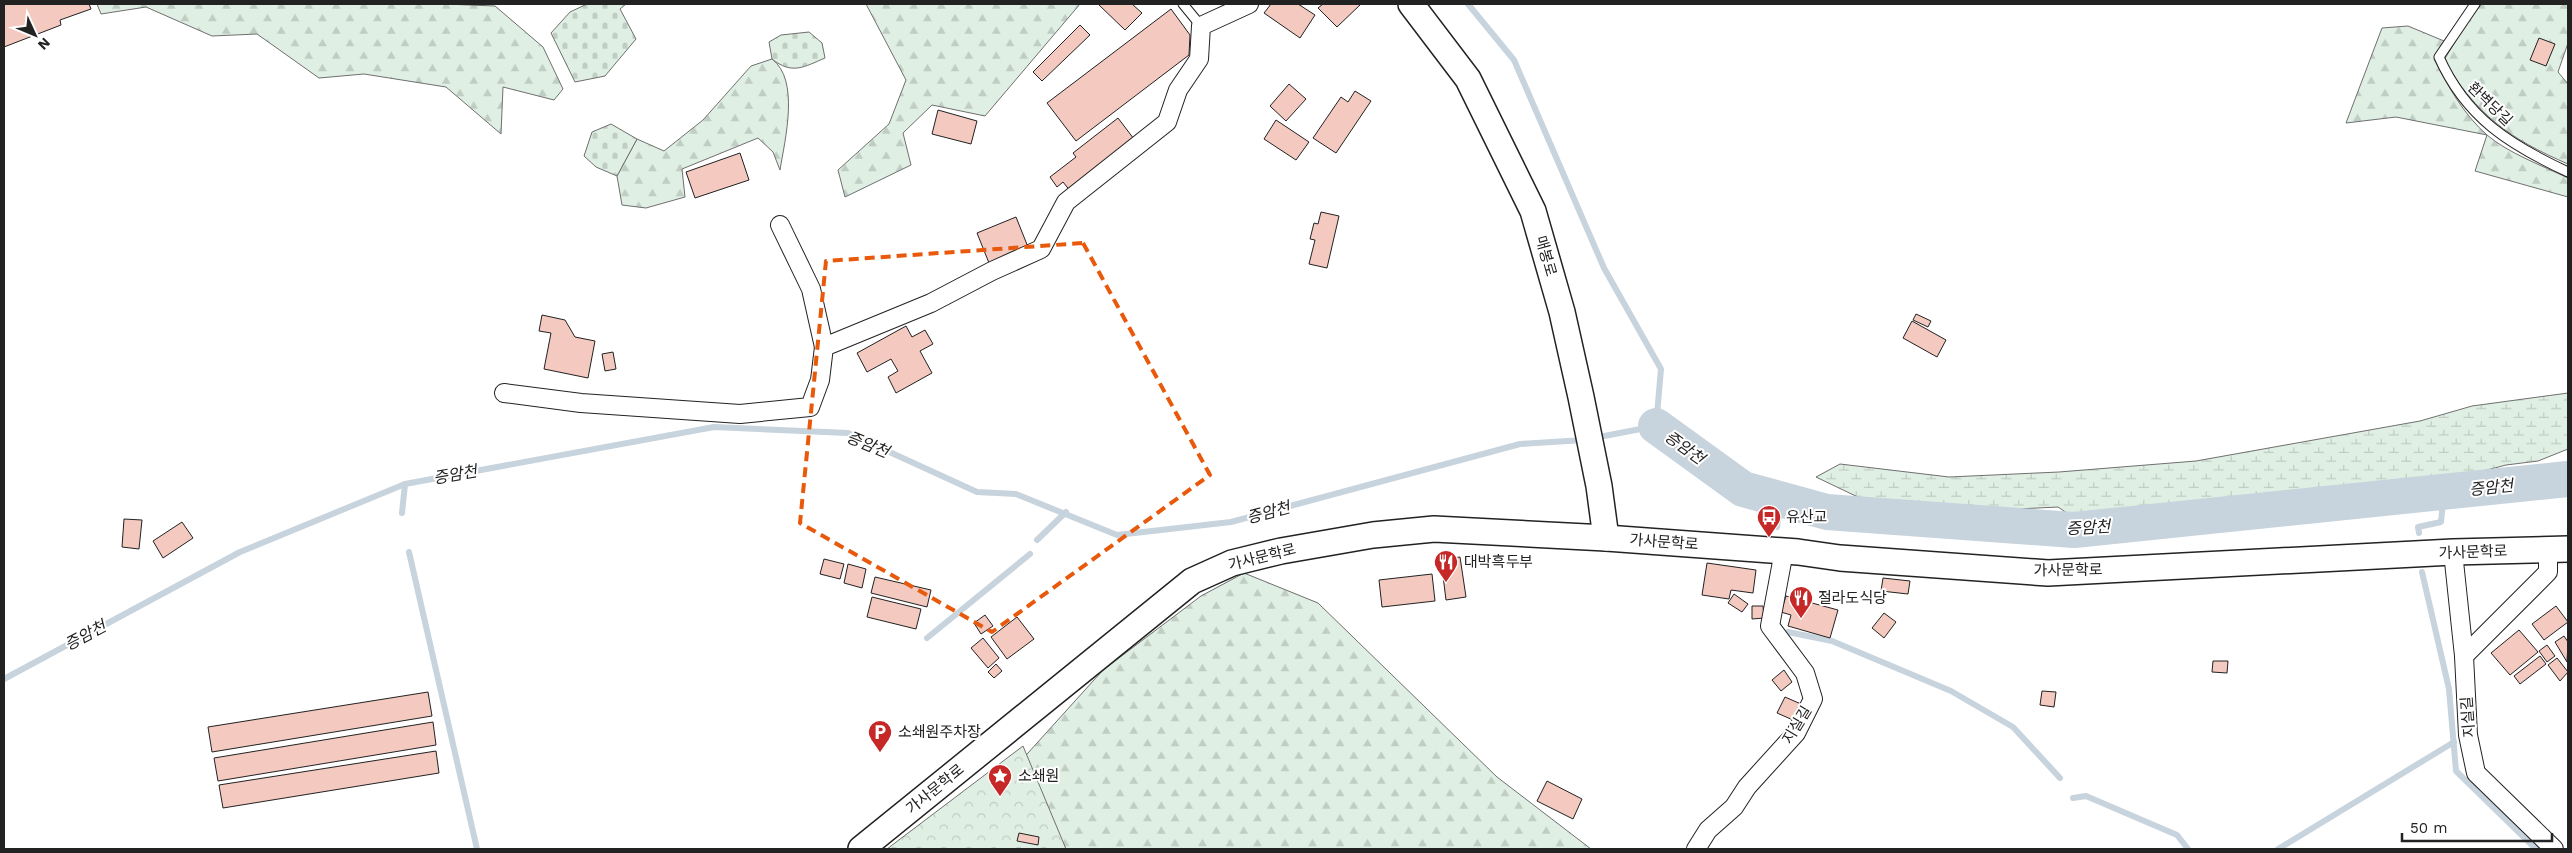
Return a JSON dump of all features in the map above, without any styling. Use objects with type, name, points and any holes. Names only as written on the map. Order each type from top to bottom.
[{"type":"main road","name":"매봉로","points":[[1411,4],[1468,79],[1533,211],[1562,312],[1581,397],[1599,486],[1606,538]]},
{"type":"main road","name":"가사문학로","points":[[861,849],[1168,598],[1192,581],[1213,571],[1281,551],[1373,535],[1434,529],[1606,538],[2048,573],[2453,552],[2558,549]]},
{"type":"street","points":[[824,347],[931,303],[992,271],[1041,249],[1066,202],[1167,122],[1178,90],[1199,59],[1201,26],[1248,4]]},
{"type":"street","points":[[504,393],[581,403],[740,414],[810,407],[820,380],[824,347],[810,289],[780,225]]},
{"type":"street","points":[[2464,656],[2548,572],[2558,549]]},
{"type":"street","name":"지실길","points":[[1696,849],[1708,830],[1734,807],[1796,733],[1813,699],[1805,673],[1770,626],[1784,552]]},
{"type":"street","name":"지실길","points":[[2453,552],[2464,656],[2468,736],[2476,772],[2554,849]]},
{"type":"lane","points":[[1183,4],[1201,26]]},
{"type":"lane","name":"환벽당길","points":[[2474,4],[2439,57],[2457,91],[2496,132],[2526,152],[2568,172]]},
{"type":"highlighted area","points":[[1083,243],[1210,475],[992,632],[800,523],[826,261]]},
{"type":"green space","points":[[97,4],[445,4],[495,6],[543,47],[563,89],[554,100],[503,87],[501,134],[446,87],[364,74],[319,78],[257,34],[212,36],[146,7],[101,14]]},
{"type":"green space","points":[[587,4],[626,4],[620,9],[636,39],[605,76],[575,82],[551,33],[570,12]]},
{"type":"green space","points":[[866,4],[1080,4],[985,116],[932,105],[903,133],[911,165],[845,197],[838,170],[889,124],[906,80]]},
{"type":"green space","points":[[2482,4],[2568,4],[2568,43],[2558,72],[2568,84],[2568,164],[2529,145],[2496,123],[2469,96],[2444,60],[2471,16]]},
{"type":"green space","points":[[2408,26],[2444,41],[2434,59],[2463,109],[2487,135],[2396,117],[2346,123],[2382,28]]},
{"type":"green space","points":[[809,32],[822,43],[825,58],[798,68],[786,67],[772,59],[769,42],[781,35]]},
{"type":"green space","points":[[772,59],[781,69],[786,81],[788,95],[787,127],[780,170],[773,152],[758,138],[682,169],[685,197],[646,208],[622,205],[617,176],[637,139],[664,151],[703,120],[751,66]]},
{"type":"green space","points":[[611,124],[637,139],[617,176],[596,167],[584,156],[592,132]]},
{"type":"green space","points":[[2487,135],[2495,142],[2515,153],[2568,178],[2568,197],[2475,171]]},
{"type":"green space","points":[[2568,393],[2568,449],[2538,461],[2506,465],[2430,485],[2286,495],[2073,517],[2058,507],[1957,512],[1887,511],[1816,477],[1840,464],[1949,477],[2059,472],[2196,461],[2420,421],[2472,406]]},
{"type":"green space","points":[[1244,573],[1318,603],[1497,777],[1591,849],[925,849],[981,805],[1103,670],[1201,596]]},
{"type":"green space","name":"소쇄원","points":[[1023,746],[1066,849],[887,849]]},
{"type":"building","points":[[4,4],[89,4],[91,9],[60,20],[61,25],[4,47]]},
{"type":"building","points":[[1098,4],[1132,4],[1142,13],[1125,30]]},
{"type":"building","points":[[1271,4],[1298,4],[1315,15],[1300,38],[1264,13]]},
{"type":"building","points":[[1323,4],[1361,4],[1337,27],[1318,8]]},
{"type":"building","points":[[1171,9],[1190,35],[1189,55],[1076,141],[1047,103]]},
{"type":"building","points":[[1080,25],[1090,35],[1042,81],[1033,72]]},
{"type":"building","points":[[2539,38],[2555,44],[2546,66],[2530,60]]},
{"type":"building","points":[[1289,84],[1306,99],[1286,121],[1270,106]]},
{"type":"building","points":[[1355,91],[1371,101],[1336,153],[1313,138],[1341,97],[1348,102]]},
{"type":"building","points":[[938,110],[977,121],[971,144],[932,134]]},
{"type":"building","points":[[1118,118],[1137,143],[1071,192],[1063,182],[1057,187],[1050,177],[1076,157],[1073,153]]},
{"type":"building","points":[[1276,120],[1309,142],[1296,160],[1264,139]]},
{"type":"building","points":[[740,153],[749,180],[695,198],[686,172]]},
{"type":"building","points":[[1321,212],[1339,216],[1327,268],[1309,264],[1315,240],[1310,239],[1314,223],[1318,224]]},
{"type":"building","points":[[1016,217],[1028,247],[989,263],[977,233]]},
{"type":"building","points":[[1916,314],[1931,321],[1928,327],[1913,320]]},
{"type":"building","points":[[542,315],[565,320],[575,337],[595,341],[588,378],[544,369],[551,333],[539,331]]},
{"type":"building","points":[[1912,321],[1946,340],[1937,357],[1903,338]]},
{"type":"building","points":[[906,326],[912,337],[925,330],[933,344],[920,351],[932,373],[896,393],[888,377],[898,371],[891,359],[867,372],[857,353]]},
{"type":"building","points":[[613,352],[616,369],[605,371],[602,354]]},
{"type":"building","points":[[124,519],[142,520],[139,549],[122,547]]},
{"type":"building","points":[[182,522],[193,538],[163,558],[153,541]]},
{"type":"building","points":[[1460,557],[1466,597],[1446,600],[1441,560]]},
{"type":"building","points":[[824,559],[844,564],[840,579],[820,574]]},
{"type":"building","points":[[1707,563],[1756,570],[1753,593],[1731,590],[1729,599],[1702,595]]},
{"type":"building","points":[[848,564],[866,569],[862,588],[844,583]]},
{"type":"building","points":[[1432,574],[1435,601],[1382,607],[1379,580]]},
{"type":"building","points":[[875,577],[931,590],[927,607],[871,593]]},
{"type":"building","points":[[1883,578],[1910,581],[1908,594],[1881,591]]},
{"type":"building","points":[[1734,594],[1748,604],[1742,612],[1728,603]]},
{"type":"building","points":[[1786,596],[1838,610],[1830,638],[1788,626],[1791,615],[1781,612]]},
{"type":"building","points":[[872,597],[921,609],[916,629],[867,617]]},
{"type":"building","points":[[1752,606],[1763,606],[1764,618],[1752,619]]},
{"type":"building","points":[[2556,606],[2568,622],[2544,640],[2532,624]]},
{"type":"building","points":[[1884,613],[1896,622],[1884,638],[1872,628]]},
{"type":"building","points":[[985,615],[993,626],[981,634],[974,623]]},
{"type":"building","points":[[1017,617],[1034,639],[1007,659],[991,637]]},
{"type":"building","points":[[2519,630],[2538,652],[2510,675],[2491,653]]},
{"type":"building","points":[[2564,636],[2568,642],[2567,662],[2555,642]]},
{"type":"building","points":[[983,638],[999,658],[988,668],[971,648]]},
{"type":"building","points":[[2547,645],[2555,656],[2547,662],[2539,651]]},
{"type":"building","points":[[2540,656],[2546,664],[2520,684],[2514,676]]},
{"type":"building","points":[[2557,658],[2568,672],[2560,681],[2548,665]]},
{"type":"building","points":[[2213,661],[2228,661],[2227,673],[2212,672]]},
{"type":"building","points":[[996,664],[1002,671],[994,678],[988,672]]},
{"type":"building","points":[[1784,670],[1792,682],[1781,691],[1772,680]]},
{"type":"building","points":[[2042,691],[2056,692],[2054,707],[2040,705]]},
{"type":"building","points":[[428,692],[432,716],[212,752],[208,727]]},
{"type":"building","points":[[1785,697],[1801,704],[1793,720],[1777,713]]},
{"type":"building","points":[[433,722],[436,745],[218,781],[214,758]]},
{"type":"building","points":[[436,751],[439,773],[223,808],[219,785]]},
{"type":"building","points":[[1547,781],[1582,799],[1573,819],[1537,801]]},
{"type":"building","points":[[1019,833],[1039,837],[1038,845],[1017,841]]},
{"type":"waterway","points":[[1468,4],[1514,60],[1604,268],[1661,369],[1656,426],[1594,438]]},
{"type":"waterway","name":"증암천","points":[[1656,426],[1743,489],[1827,512],[2074,530],[2568,479]]},
{"type":"waterway","name":"증암천","points":[[4,679],[240,552],[405,484],[714,427],[848,433],[977,492],[1016,494],[1117,535],[1231,522],[1520,444],[1584,440]]},
{"type":"waterway","points":[[402,513],[405,484]]},
{"type":"waterway","points":[[2419,533],[2418,527],[2441,522],[2444,492]]},
{"type":"waterway","points":[[1777,527],[1782,499]]},
{"type":"waterway","points":[[1037,540],[1066,512]]},
{"type":"waterway","points":[[409,552],[477,849]]},
{"type":"waterway","points":[[927,638],[1030,554]]},
{"type":"waterway","points":[[2422,572],[2449,689],[2456,771],[2536,849]]},
{"type":"waterway","points":[[1788,632],[1832,641],[1951,691],[2013,727],[2060,778]]},
{"type":"waterway","points":[[2278,849],[2454,742]]},
{"type":"waterway","points":[[2073,798],[2086,796],[2177,835],[2188,849]]},
{"type":"place","name":"유산교","points":[[1769,538]]},
{"type":"place","name":"대박흑두부","points":[[1446,583]]},
{"type":"place","name":"절라도식당","points":[[1801,619]]},
{"type":"place","name":"소쇄원주차장","points":[[880,753]]},
{"type":"place","name":"소쇄원","points":[[1000,797]]}]
